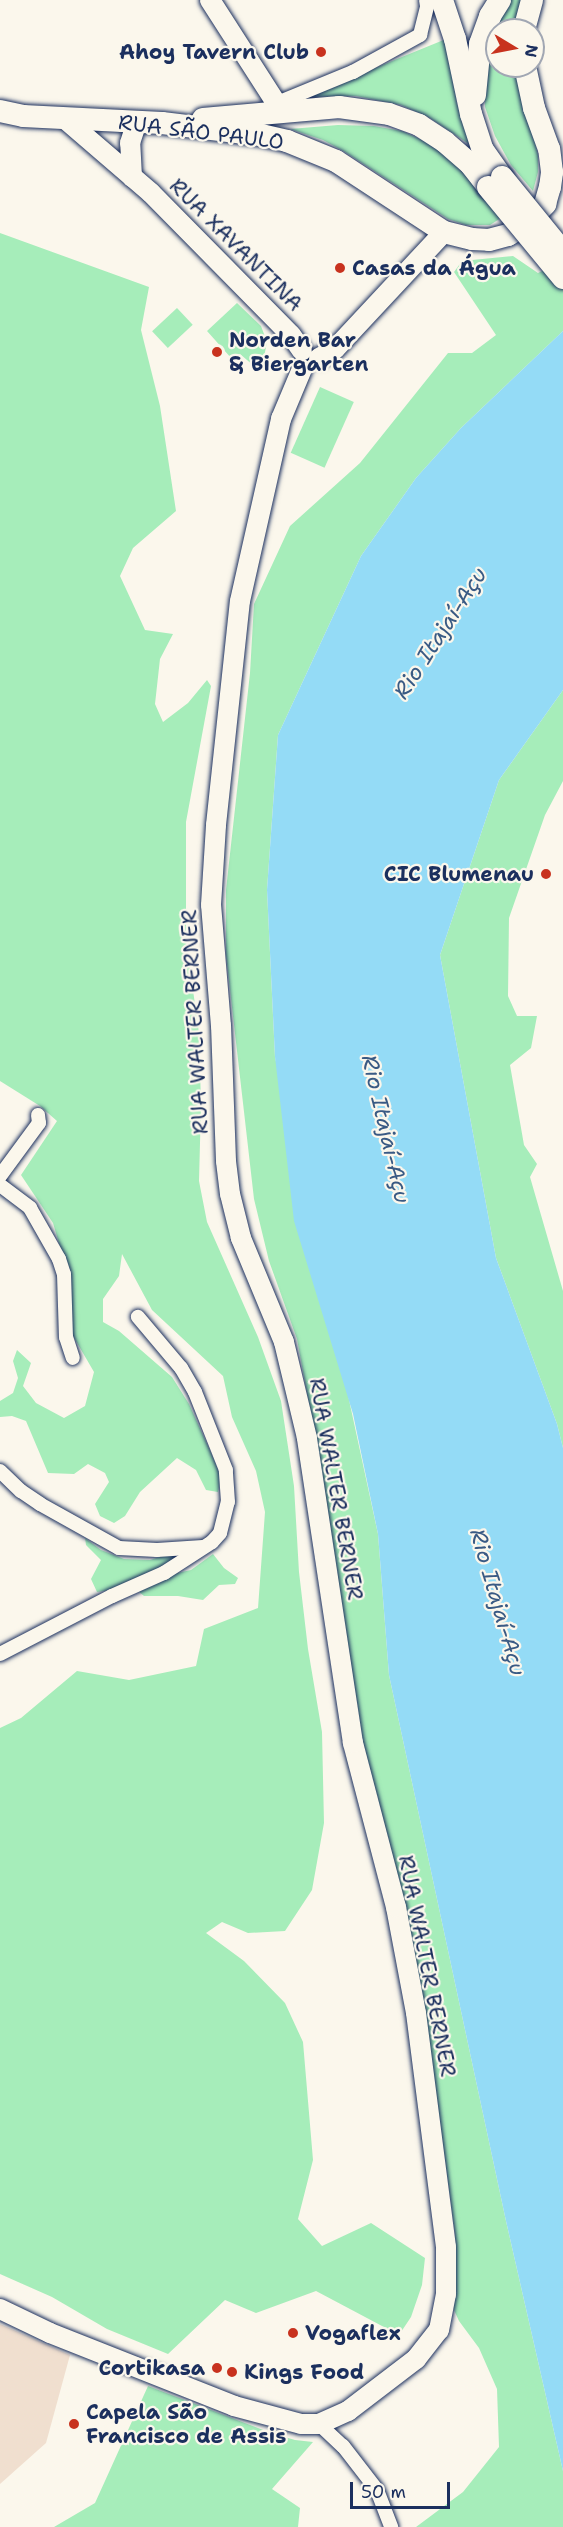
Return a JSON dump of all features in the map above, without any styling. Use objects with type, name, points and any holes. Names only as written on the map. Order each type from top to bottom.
[{"type":"main road","points":[[483,150],[475,95],[477,61],[485,30],[500,0]]},
{"type":"main road","points":[[527,18],[532,0]]},
{"type":"main road","points":[[445,7],[471,114],[495,182],[563,278]]},
{"type":"main road","name":"RUA SÃO PAULO","points":[[0,111],[65,119],[162,123],[261,135],[311,149],[351,170],[444,232],[472,239],[499,237],[526,224],[545,204],[552,172],[549,149],[534,108],[528,78]]},
{"type":"main road","points":[[162,123],[251,113],[339,107],[389,114],[419,125],[445,142],[495,182],[563,252]]},
{"type":"street","points":[[210,0],[276,103]]},
{"type":"street","name":"RUA SÃO PAULO","points":[[251,113],[353,72],[420,34],[427,6],[426,0]]},
{"type":"street","name":"RUA XAVANTINA","points":[[65,119],[132,177],[291,335],[308,359]]},
{"type":"street","points":[[132,177],[130,143],[137,122]]},
{"type":"street","points":[[308,359],[335,349],[444,232]]},
{"type":"street","name":"RUA WALTER BERNER","points":[[308,359],[281,419],[240,601],[217,814],[211,905],[221,1026],[226,1161],[230,1194],[241,1238],[284,1342],[307,1438],[353,1743],[396,1907],[416,2013],[446,2247],[446,2294],[439,2330],[416,2359],[348,2411],[319,2424]]},
{"type":"street","points":[[0,1176],[39,1123],[38,1116]]},
{"type":"street","points":[[0,1185],[30,1208],[59,1259],[64,1274],[66,1337],[73,1358]]},
{"type":"street","points":[[0,1654],[112,1596],[164,1573],[206,1547],[220,1533],[228,1502],[226,1470],[195,1392],[181,1368],[138,1317]]},
{"type":"street","points":[[0,1471],[21,1491],[40,1504],[119,1548],[157,1550],[206,1547]]},
{"type":"street","points":[[0,2309],[50,2333],[234,2406],[301,2424],[319,2424],[343,2446],[377,2490],[391,2527]]},
{"type":"shaded area","points":[[0,2324],[70,2355],[46,2443],[0,2484]]},
{"type":"green space","points":[[509,0],[522,0],[518,18],[499,18]]},
{"type":"green space","points":[[446,39],[457,104],[472,146],[430,118],[401,105],[356,96],[304,97]]},
{"type":"green space","points":[[485,57],[485,78],[519,78],[538,155],[538,172],[533,191],[511,165],[495,136],[485,107],[484,63]]},
{"type":"green space","points":[[338,125],[374,126],[402,131],[440,148],[504,216],[490,225],[466,225],[448,219],[345,152],[323,140],[290,129]]},
{"type":"green space","points":[[0,233],[149,287],[141,330],[160,406],[176,511],[133,548],[120,576],[145,630],[173,634],[160,659],[155,704],[163,722],[188,703],[207,680],[211,686],[186,822],[186,940],[199,1033],[201,1105],[199,1181],[207,1222],[258,1337],[281,1401],[294,1486],[299,1572],[308,1649],[322,1732],[324,1823],[312,1890],[285,1931],[248,1933],[222,1922],[206,1933],[244,1961],[285,2003],[303,2042],[313,2160],[298,2219],[322,2246],[371,2223],[425,2258],[422,2285],[411,2317],[399,2335],[316,2291],[256,2313],[225,2300],[168,2354],[107,2329],[52,2297],[0,2274],[0,1728],[21,1718],[77,1671],[129,1680],[196,1666],[204,1629],[258,1608],[265,1512],[256,1471],[232,1417],[223,1376],[152,1310],[122,1254],[119,1276],[103,1299],[103,1322],[119,1331],[172,1377],[189,1404],[221,1477],[218,1492],[206,1490],[196,1470],[177,1458],[140,1492],[125,1516],[114,1523],[100,1516],[95,1504],[109,1482],[105,1473],[88,1464],[74,1474],[48,1473],[26,1421],[12,1416],[0,1417],[0,1401],[13,1393],[18,1378],[13,1361],[17,1350],[31,1363],[23,1386],[36,1403],[64,1418],[85,1406],[94,1372],[69,1329],[70,1281],[53,1223],[21,1175],[57,1121],[40,1106],[0,1081]]},
{"type":"green space","points":[[513,256],[538,273],[563,261],[563,331],[461,428],[416,478],[361,556],[278,735],[267,890],[275,1057],[378,1534],[389,1675],[506,2221],[563,2471],[563,2527],[416,2527],[463,2492],[499,2447],[497,2389],[479,2348],[459,2321],[449,2299],[455,2271],[455,2234],[435,2087],[360,1736],[314,1432],[297,1339],[269,1261],[254,1199],[226,955],[226,890],[250,673],[254,604],[290,526],[360,463],[448,353],[472,353],[496,335],[454,272],[462,261]]},
{"type":"green space","points":[[237,303],[261,326],[267,342],[261,372],[240,354],[232,359],[207,331]]},
{"type":"green space","points":[[177,308],[193,325],[168,348],[152,331]]},
{"type":"green space","points":[[320,387],[354,402],[325,468],[291,453]]},
{"type":"green space","points":[[563,690],[563,781],[545,815],[509,918],[508,996],[517,1016],[537,1016],[531,1048],[510,1065],[524,1145],[537,1164],[530,1177],[563,1291],[563,1448],[557,1424],[496,1258],[440,955],[499,780]]},
{"type":"green space","points":[[85,1538],[101,1550],[124,1559],[150,1560],[172,1553],[176,1556],[164,1566],[112,1590],[97,1592],[91,1579],[101,1560],[86,1545]]},
{"type":"green space","points":[[213,1554],[224,1568],[238,1578],[235,1584],[219,1585],[203,1600],[178,1596],[144,1596],[138,1591],[168,1575],[191,1570]]},
{"type":"green space","points":[[148,2386],[271,2433],[295,2440],[313,2442],[272,2489],[300,2508],[298,2527],[54,2527],[95,2503]]},
{"type":"water","name":"Rio Itajaí-Açu","points":[[563,331],[563,690],[499,780],[440,955],[496,1258],[557,1424],[563,1448],[563,2471],[506,2221],[389,1675],[378,1534],[353,1414],[294,1221],[275,1057],[267,890],[278,735],[361,556],[416,478],[461,428]]},
{"type":"place","name":"Ahoy Tavern Club","points":[[321,52]]},
{"type":"place","name":"Casas da Água","points":[[340,268]]},
{"type":"place","name":"Norden Bar & Biergarten","points":[[217,352]]},
{"type":"place","name":"CIC Blumenau","points":[[546,874]]},
{"type":"place","name":"Vogaflex","points":[[293,2333]]},
{"type":"place","name":"Cortikasa","points":[[217,2368]]},
{"type":"place","name":"Kings Food","points":[[232,2372]]},
{"type":"place","name":"Capela São Francisco de Assis","points":[[74,2424]]}]
